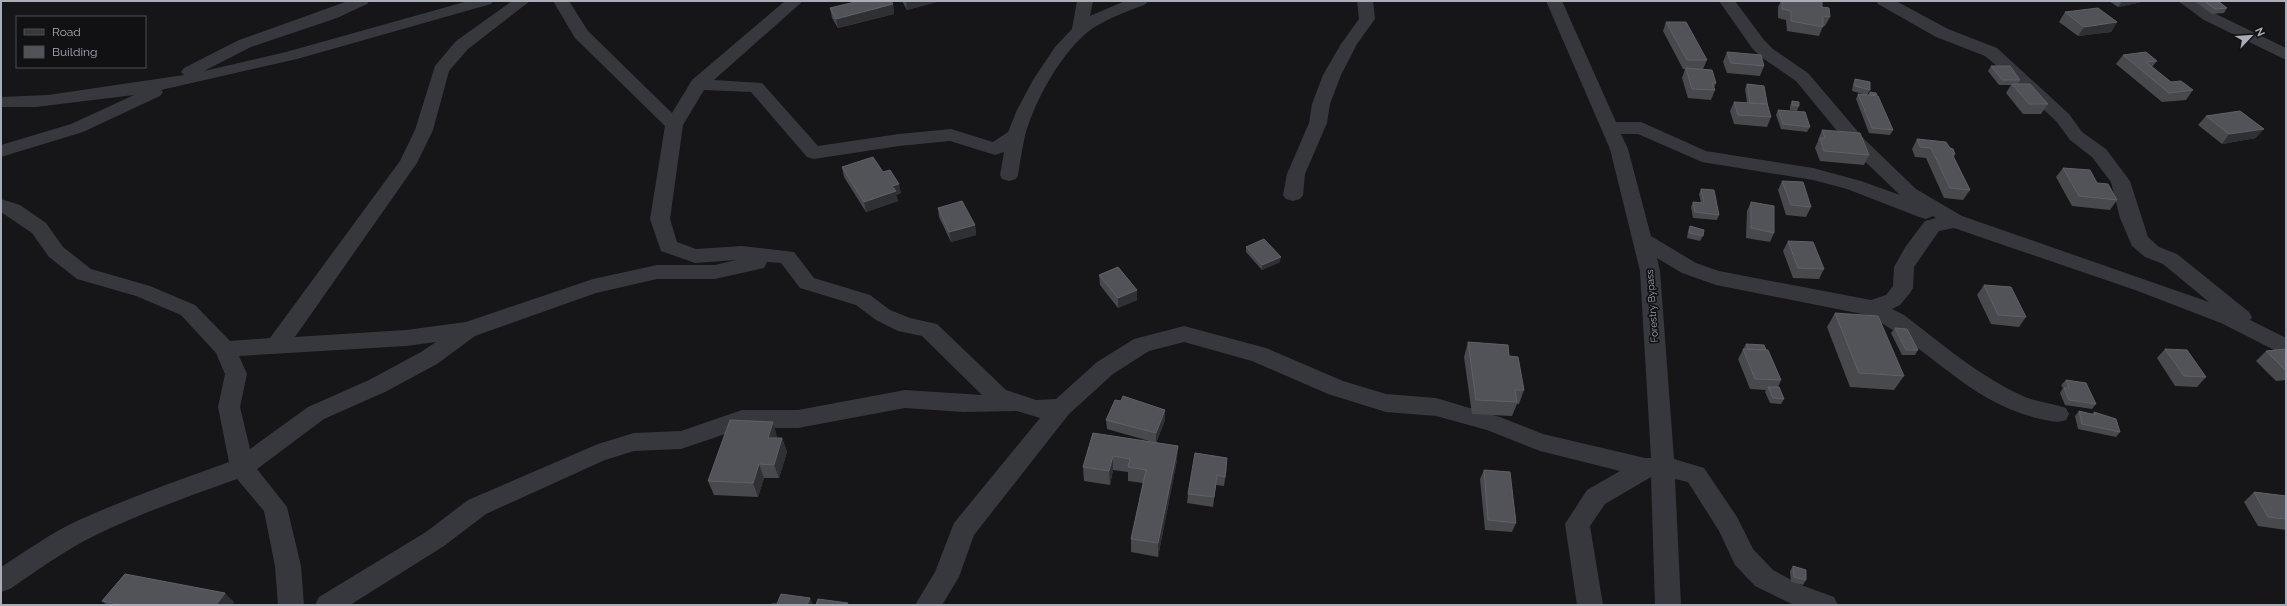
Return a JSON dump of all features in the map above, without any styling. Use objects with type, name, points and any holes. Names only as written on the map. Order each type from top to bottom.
[{"type":"street","points":[[1,152],[77,128],[172,84],[215,58],[251,41],[340,12],[361,1]]},
{"type":"street","points":[[5,104],[101,94],[172,84],[286,56],[484,1]]},
{"type":"street","points":[[276,346],[337,264],[372,209],[408,163],[424,130],[441,70],[462,45],[522,1]]},
{"type":"street","points":[[561,1],[581,34],[674,125]]},
{"type":"street","points":[[795,1],[698,84],[674,125],[660,219],[668,246],[695,256],[742,253],[787,257],[807,283],[863,300],[883,315],[906,325],[929,330],[981,383],[998,396],[1017,404],[1036,409],[1061,408]]},
{"type":"street","points":[[1080,30],[1082,10],[1085,1]]},
{"type":"street","points":[[1009,176],[1016,135],[1044,77],[1061,50],[1080,30],[1098,18],[1140,1]]},
{"type":"street","points":[[1293,194],[1296,174],[1318,123],[1322,104],[1332,75],[1349,44],[1367,19],[1365,1]]},
{"type":"street","name":"Forestry Bypass","points":[[1554,1],[1620,149],[1650,271],[1654,467],[1668,605]]},
{"type":"street","points":[[1728,1],[1758,44],[1767,54],[1802,77],[1858,144],[1909,193],[1955,221]]},
{"type":"street","points":[[1884,1],[1942,33],[1991,52],[2063,118],[2076,136],[2099,153],[2120,181],[2130,218],[2139,241],[2152,252],[2170,259],[2278,344]]},
{"type":"street","points":[[2186,1],[2210,17],[2286,55]]},
{"type":"street","points":[[698,84],[756,87],[814,153],[898,140],[951,135],[994,149],[1016,135]]},
{"type":"street","points":[[1610,128],[1641,128],[1702,156],[1813,174],[1854,185],[1900,204],[1955,221],[2142,285],[2229,318],[2278,344]]},
{"type":"street","points":[[1,205],[13,210],[39,228],[56,252],[84,274],[143,291],[188,310],[225,349],[236,374],[229,406],[242,467],[275,507],[288,566],[291,605]]},
{"type":"street","points":[[1872,308],[1893,300],[1903,288],[1904,267],[1913,251],[1932,226],[1955,221]]},
{"type":"street","points":[[1642,240],[1688,268],[1716,278],[1872,308],[1896,320],[1968,376],[1989,390],[2021,405],[2058,414]]},
{"type":"street","points":[[225,349],[406,338],[468,330],[593,286],[657,272],[715,272],[787,257]]},
{"type":"street","points":[[1,581],[54,546],[87,528],[176,491],[242,467],[316,413],[377,386],[429,358],[468,330]]},
{"type":"street","points":[[928,605],[946,577],[963,530],[1061,408],[1105,368],[1142,346],[1184,334],[1258,354],[1336,388],[1386,403],[1436,407],[1492,423],[1540,442],[1696,475],[1728,524],[1744,557],[1764,578],[1792,593],[1825,605]]},
{"type":"street","points":[[328,605],[435,539],[477,507],[598,453],[634,442],[681,440],[742,419],[798,419],[905,399],[963,403],[1017,404]]},
{"type":"street","points":[[1590,605],[1577,524],[1596,497],[1654,467]]},
{"type":"building","points":[[859,1],[891,1],[893,4],[836,19],[830,8]]},
{"type":"building","points":[[1782,1],[1822,1],[1822,7],[1829,8],[1830,17],[1823,16],[1823,27],[1791,21],[1791,11],[1782,9]]},
{"type":"building","points":[[2204,1],[2218,1],[2227,8],[2215,9]]},
{"type":"building","points":[[2098,8],[2117,22],[2084,27],[2065,12]]},
{"type":"building","points":[[1666,22],[1686,22],[1707,60],[1687,60]]},
{"type":"building","points":[[1727,52],[1761,55],[1764,66],[1731,63]]},
{"type":"building","points":[[2146,52],[2157,61],[2146,62],[2171,82],[2181,81],[2193,90],[2169,93],[2123,55]]},
{"type":"building","points":[[1991,66],[2010,66],[2020,80],[2002,80]]},
{"type":"building","points":[[1686,68],[1712,70],[1716,83],[1712,83],[1715,90],[1692,89]]},
{"type":"building","points":[[1855,79],[1870,82],[1870,90],[1855,86]]},
{"type":"building","points":[[1747,84],[1764,86],[1768,108],[1767,104],[1750,103]]},
{"type":"building","points":[[2012,84],[2030,84],[2048,104],[2029,104]]},
{"type":"building","points":[[1870,92],[1876,93],[1877,95],[1870,94]]},
{"type":"building","points":[[1858,94],[1878,96],[1893,130],[1872,128]]},
{"type":"building","points":[[1792,101],[1799,102],[1799,106],[1792,105]]},
{"type":"building","points":[[1734,102],[1767,104],[1771,117],[1738,115]]},
{"type":"building","points":[[1778,110],[1805,112],[1810,127],[1783,124]]},
{"type":"building","points":[[2240,111],[2264,129],[2229,134],[2206,116]]},
{"type":"building","points":[[1822,130],[1860,133],[1869,155],[1824,151],[1820,138],[1825,138]]},
{"type":"building","points":[[1917,139],[1946,142],[1950,148],[1953,149],[1955,154],[1952,154],[1970,190],[1950,188],[1931,148],[1920,147]]},
{"type":"building","points":[[873,157],[883,172],[890,170],[899,184],[892,186],[896,191],[864,202],[842,167]]},
{"type":"building","points":[[2063,168],[2090,170],[2097,183],[2108,184],[2117,200],[2079,196]]},
{"type":"building","points":[[1782,181],[1803,182],[1811,207],[1791,205]]},
{"type":"building","points":[[1701,189],[1714,190],[1719,215],[1695,212],[1693,202],[1704,203]]},
{"type":"building","points":[[962,201],[975,225],[949,232],[938,208]]},
{"type":"building","points":[[1751,202],[1774,206],[1774,233],[1751,228]]},
{"type":"building","points":[[1690,226],[1704,230],[1703,236],[1689,233]]},
{"type":"building","points":[[1264,239],[1281,257],[1262,265],[1246,247]]},
{"type":"building","points":[[1788,241],[1813,242],[1824,269],[1798,268]]},
{"type":"building","points":[[1118,267],[1137,290],[1118,298],[1099,275]]},
{"type":"building","points":[[1984,285],[2011,287],[2026,317],[1998,315]]},
{"type":"building","points":[[1835,313],[1878,316],[1904,376],[1859,373]]},
{"type":"building","points":[[1895,328],[1907,329],[1918,350],[1906,350]]},
{"type":"building","points":[[1468,342],[1508,345],[1509,356],[1518,357],[1524,390],[1515,390],[1517,402],[1476,400]]},
{"type":"building","points":[[1746,344],[1764,345],[1766,350],[1748,349]]},
{"type":"building","points":[[1743,349],[1768,350],[1781,380],[1755,379]]},
{"type":"building","points":[[2165,349],[2187,350],[2206,377],[2184,376]]},
{"type":"building","points":[[2286,349],[2286,371],[2266,351]]},
{"type":"building","points":[[2066,380],[2086,383],[2096,404],[2069,400],[2064,388],[2069,388]]},
{"type":"building","points":[[1768,387],[1779,387],[1784,399],[1773,398]]},
{"type":"building","points":[[1123,396],[1165,410],[1156,433],[1106,420],[1115,400],[1121,401]]},
{"type":"building","points":[[2079,411],[2095,415],[2094,412],[2116,419],[2120,432],[2082,424]]},
{"type":"building","points":[[730,420],[773,422],[768,438],[782,438],[774,465],[759,464],[753,483],[708,481]]},
{"type":"building","points":[[1093,433],[1178,446],[1158,543],[1131,539],[1146,470],[1128,467],[1130,459],[1113,456],[1109,471],[1083,467]]},
{"type":"building","points":[[1195,453],[1227,458],[1225,477],[1217,475],[1214,497],[1188,494]]},
{"type":"building","points":[[1484,470],[1510,472],[1516,523],[1488,520]]},
{"type":"building","points":[[2254,492],[2286,496],[2286,519],[2268,517]]},
{"type":"building","points":[[1793,566],[1806,570],[1806,580],[1794,577]]},
{"type":"building","points":[[125,574],[225,593],[216,605],[124,605],[102,601]]},
{"type":"building","points":[[781,594],[810,598],[807,605],[772,605],[777,604]]},
{"type":"building","points":[[818,599],[848,603],[847,605],[816,605]]}]
